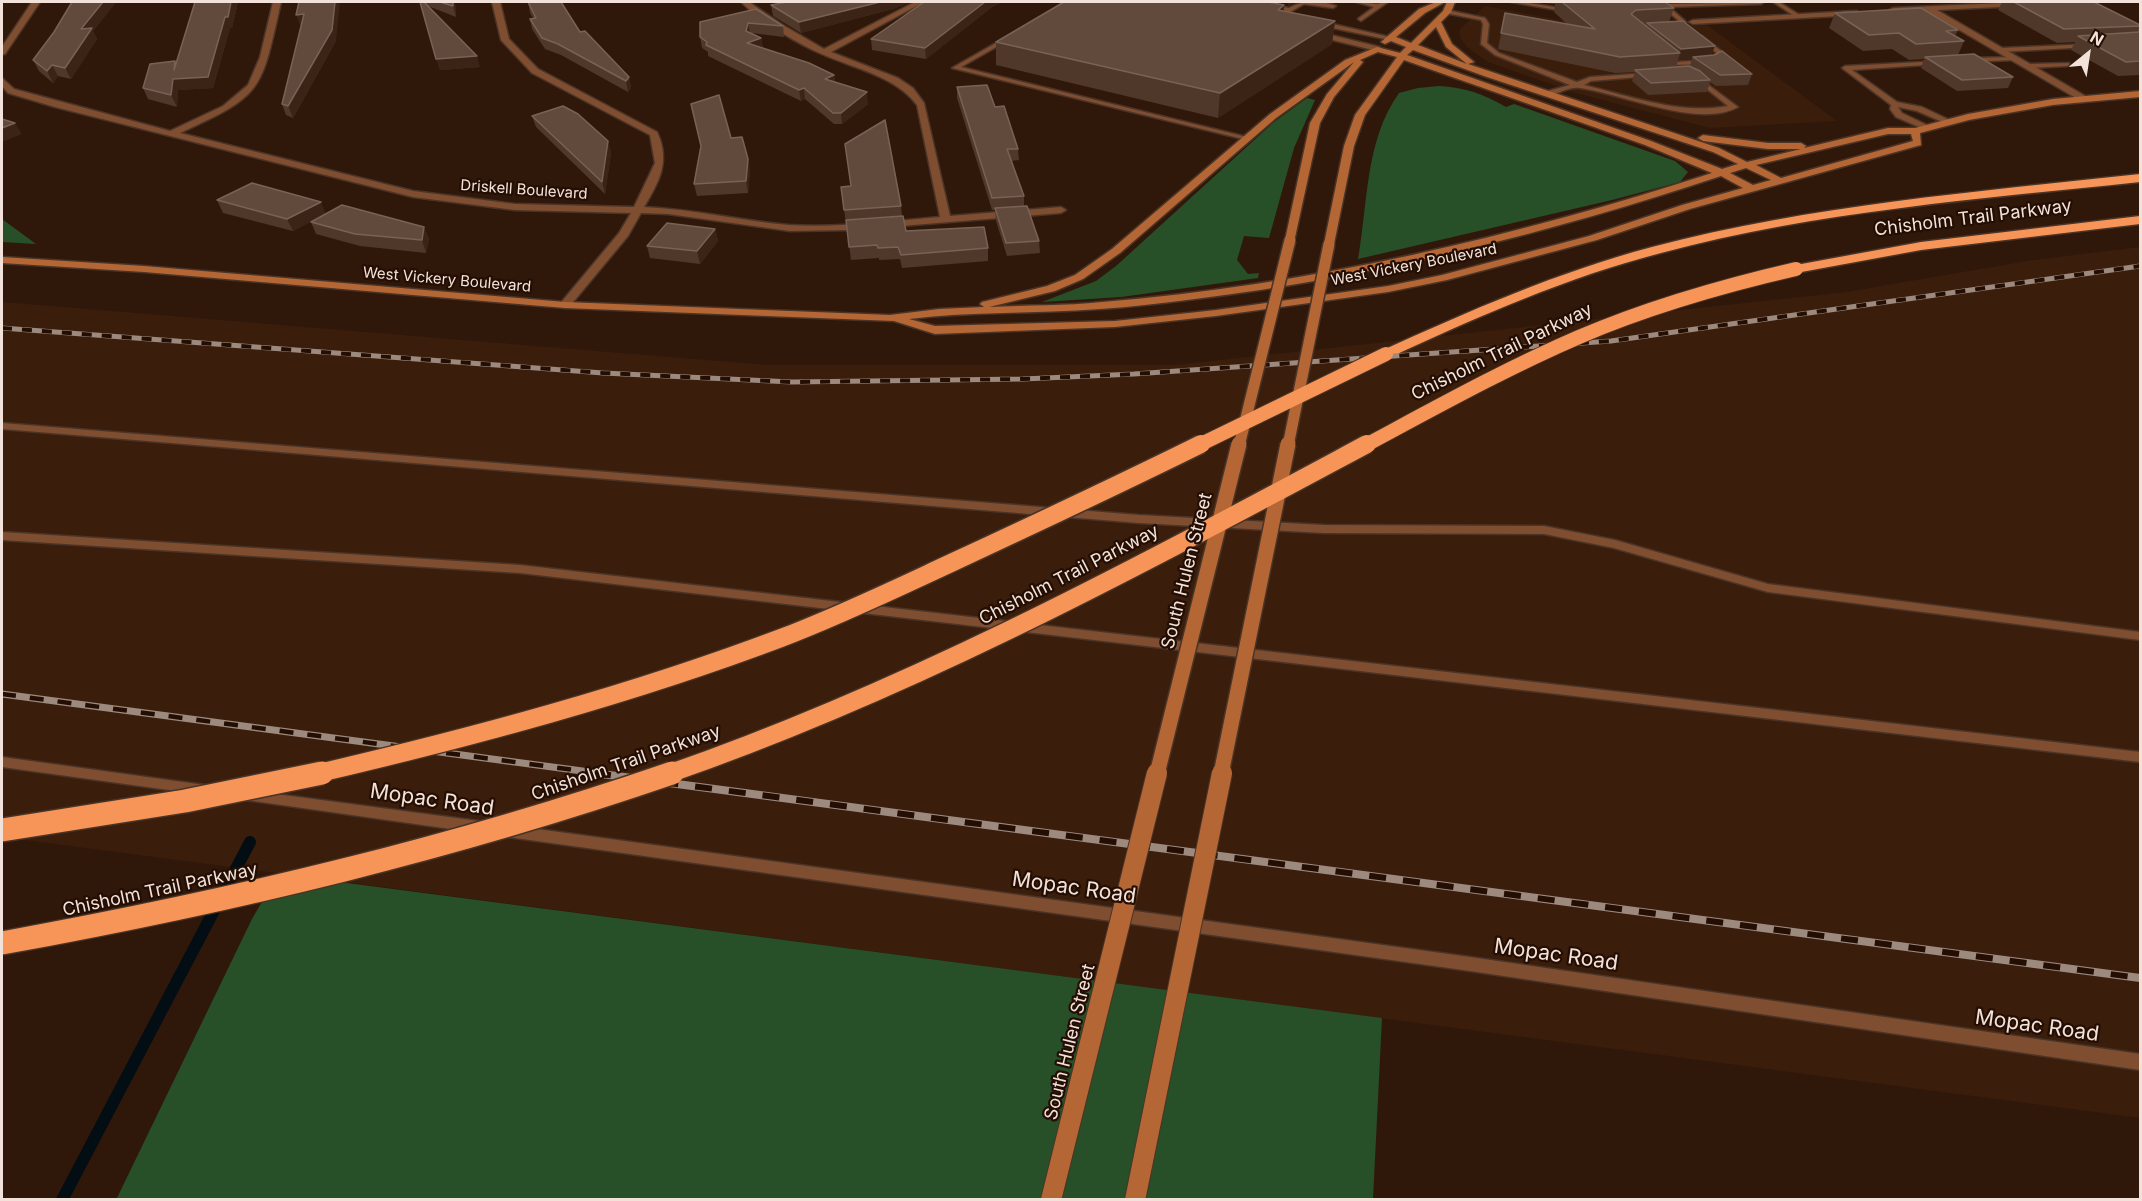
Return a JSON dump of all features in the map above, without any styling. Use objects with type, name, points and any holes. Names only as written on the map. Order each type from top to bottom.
[{"type":"highway","name":"Chisholm Trail Parkway","points":[[2,830],[177,803],[340,770],[590,701],[730,656],[787,635],[1058,514],[1473,313],[1537,287],[1618,261],[1736,231],[1865,208],[2140,178]]},
{"type":"highway","name":"Chisholm Trail Parkway","points":[[2,943],[188,910],[410,856],[593,799],[754,743],[871,695],[992,641],[1550,350],[1589,332],[1670,302],[1796,268],[1921,246],[2140,220]]},
{"type":"main road","name":"South Hulen Street","points":[[1051,1200],[1290,240],[1315,123],[1330,96],[1348,72],[1422,11],[1441,2]]},
{"type":"main road","points":[[1135,1200],[1354,127],[1366,104],[1402,56],[1447,12],[1451,2]]},
{"type":"main road","points":[[1437,22],[1449,45],[1487,74]]},
{"type":"main road","points":[[1390,38],[1487,74],[1716,150],[1778,180]]},
{"type":"main road","points":[[939,312],[1051,289],[1079,277],[1116,251],[1247,138],[1348,62],[1377,49],[1648,143],[1722,173],[1751,189]]},
{"type":"main road","name":"West Vickery Boulevard","points":[[2,260],[144,269],[565,305],[890,318],[939,312],[1101,306],[1198,295],[1430,256],[1555,223],[1745,165],[1888,131],[1921,130],[2013,109],[2140,94]]},
{"type":"main road","points":[[1656,130],[1767,146],[1828,145]]},
{"type":"main road","name":"West Vickery Boulevard","points":[[890,318],[935,330],[1115,324],[1310,300],[1443,278],[1593,238],[1778,180],[1918,143],[1921,130]]},
{"type":"street","points":[[2,52],[36,2]]},
{"type":"street","points":[[172,133],[225,107],[251,87],[259,71],[277,2]]},
{"type":"street","points":[[496,2],[505,40],[535,71],[654,134],[659,150],[660,164],[624,234],[565,305]]},
{"type":"street","points":[[746,2],[778,26],[824,52],[895,81],[910,90],[921,105],[946,220]]},
{"type":"street","points":[[824,52],[920,2]]},
{"type":"street","points":[[1918,2],[2084,99]]},
{"type":"street","points":[[1881,11],[2061,2]]},
{"type":"street","points":[[1377,49],[1309,28],[1330,12],[1390,38]]},
{"type":"street","points":[[1693,22],[1869,12]]},
{"type":"street","name":"Driskell Boulevard","points":[[2,81],[11,91],[413,194],[515,207],[668,211],[790,228],[946,220],[1061,210]]},
{"type":"lane","points":[[1246,2],[1290,10],[1303,2],[1330,12]]},
{"type":"lane","points":[[1359,2],[1382,4]]},
{"type":"lane","points":[[1514,2],[1574,10]]},
{"type":"lane","points":[[1652,6],[1706,2],[1761,2]]},
{"type":"lane","points":[[1776,2],[1798,16]]},
{"type":"lane","points":[[1361,19],[1382,4]]},
{"type":"lane","points":[[1661,4],[1680,25],[1693,22]]},
{"type":"lane","points":[[1447,12],[1483,19],[1486,24],[1484,44],[1497,54],[1577,85],[1686,111],[1708,112],[1734,107],[1700,79],[1687,73],[1667,58]]},
{"type":"lane","points":[[1675,64],[1710,62],[1723,55],[1698,34]]},
{"type":"lane","points":[[1014,35],[955,68],[1247,138]]},
{"type":"lane","points":[[2001,50],[2094,45]]},
{"type":"lane","points":[[1956,61],[2015,58]]},
{"type":"lane","points":[[1945,62],[1845,68],[1895,104],[1919,109],[1950,122]]},
{"type":"lane","points":[[2029,66],[2067,64]]},
{"type":"lane","points":[[1547,93],[1590,79],[1654,75]]},
{"type":"lane","points":[[1895,104],[1896,113],[1921,130]]},
{"type":"lane","points":[[2,426],[1140,519],[1323,529],[1544,530],[1615,544],[1768,588],[2140,636]]},
{"type":"lane","points":[[2,536],[520,569],[2140,757]]},
{"type":"lane","name":"Mopac Road","points":[[2,762],[1463,963],[2140,1062]]},
{"type":"shaded area","points":[[1485,6],[1587,25],[1672,20],[1680,26],[1707,25],[1837,121],[1710,128],[1576,93],[1488,62],[1467,47],[1460,38],[1460,29]]},
{"type":"shaded area","points":[[2140,247],[2140,1118],[2,837],[2,302],[767,365],[1174,365],[1846,292],[2033,260]]},
{"type":"green space","points":[[1439,86],[1474,92],[1506,107],[1514,104],[1675,161],[1688,172],[1680,182],[1612,200],[1358,259],[1374,152],[1388,112],[1399,93]]},
{"type":"green space","points":[[1307,98],[1315,100],[1294,148],[1269,238],[1244,236],[1237,260],[1248,274],[1259,273],[1258,278],[1121,297],[1042,302],[1096,281],[1116,266],[1274,122]]},
{"type":"green space","points":[[2,219],[36,244],[2,242]]},
{"type":"green space","points":[[278,874],[1382,1018],[1373,1199],[116,1200],[252,919]]},
{"type":"building","points":[[72,2],[103,2],[81,29],[92,28],[65,68],[52,65],[47,71],[33,60],[54,32]]},
{"type":"building","points":[[195,2],[231,2],[208,77],[173,79],[171,95],[143,88],[150,64],[175,61],[174,70]]},
{"type":"building","points":[[299,2],[335,2],[332,30],[288,106],[282,104],[304,14],[296,15]]},
{"type":"building","points":[[420,2],[424,2],[477,56],[436,59]]},
{"type":"building","points":[[440,2],[453,2],[453,6]]},
{"type":"building","points":[[528,2],[561,2],[580,32],[585,31],[629,77],[626,81],[558,44],[542,38],[530,19],[536,18]]},
{"type":"building","points":[[787,2],[880,2],[799,22],[771,5]]},
{"type":"building","points":[[924,2],[985,2],[925,48],[871,39]]},
{"type":"building","points":[[1064,2],[1268,2],[1284,5],[1278,10],[1335,21],[1220,93],[996,42]]},
{"type":"building","points":[[1562,2],[1665,2],[1674,8],[1636,10],[1631,14],[1680,53],[1620,57],[1501,33],[1505,13],[1595,29]]},
{"type":"building","points":[[2014,2],[2094,2],[2140,26],[2064,29]]},
{"type":"building","points":[[1921,8],[1958,30],[1946,31],[1964,41],[1916,44],[1899,33],[1869,35],[1835,13]]},
{"type":"building","points":[[756,9],[783,26],[748,23],[746,31],[761,38],[747,43],[809,63],[834,75],[825,79],[867,92],[841,113],[833,113],[804,88],[799,90],[706,45],[707,42],[700,37],[700,22]]},
{"type":"building","points":[[1683,21],[1715,46],[1681,49],[1647,23]]},
{"type":"building","points":[[2140,26],[2140,61],[2126,62],[2078,36],[2139,32]]},
{"type":"building","points":[[1722,51],[1752,74],[1720,75],[1693,57],[1714,55]]},
{"type":"building","points":[[1974,54],[2013,77],[1962,80],[1925,57]]},
{"type":"building","points":[[1689,66],[1700,71],[1710,80],[1651,83],[1635,70]]},
{"type":"building","points":[[987,85],[995,107],[1004,106],[1018,149],[1007,149],[1024,196],[992,198],[957,87]]},
{"type":"building","points":[[719,95],[731,138],[742,137],[748,159],[746,181],[694,184],[701,146],[691,104]]},
{"type":"building","points":[[563,106],[578,114],[608,141],[602,182],[532,116]]},
{"type":"building","points":[[2,119],[15,123],[2,128]]},
{"type":"building","points":[[885,120],[901,206],[844,210],[841,187],[851,186],[845,144]]},
{"type":"building","points":[[252,183],[321,202],[287,219],[217,200]]},
{"type":"building","points":[[342,205],[424,227],[422,240],[355,234],[311,222]]},
{"type":"building","points":[[1027,206],[1039,241],[1006,243],[995,208]]},
{"type":"building","points":[[903,216],[906,231],[984,227],[988,248],[901,255],[898,247],[878,248],[877,245],[849,247],[846,220]]},
{"type":"building","points":[[667,223],[715,229],[697,251],[647,246]]},
{"type":"waterway","points":[[62,1200],[250,842]]},
{"type":"railway","points":[[2,328],[603,373],[792,382],[1023,379],[1134,374],[1611,341],[2140,266]]},
{"type":"railway","points":[[2,694],[605,774]]},
{"type":"railway","points":[[594,773],[2140,978]]}]
